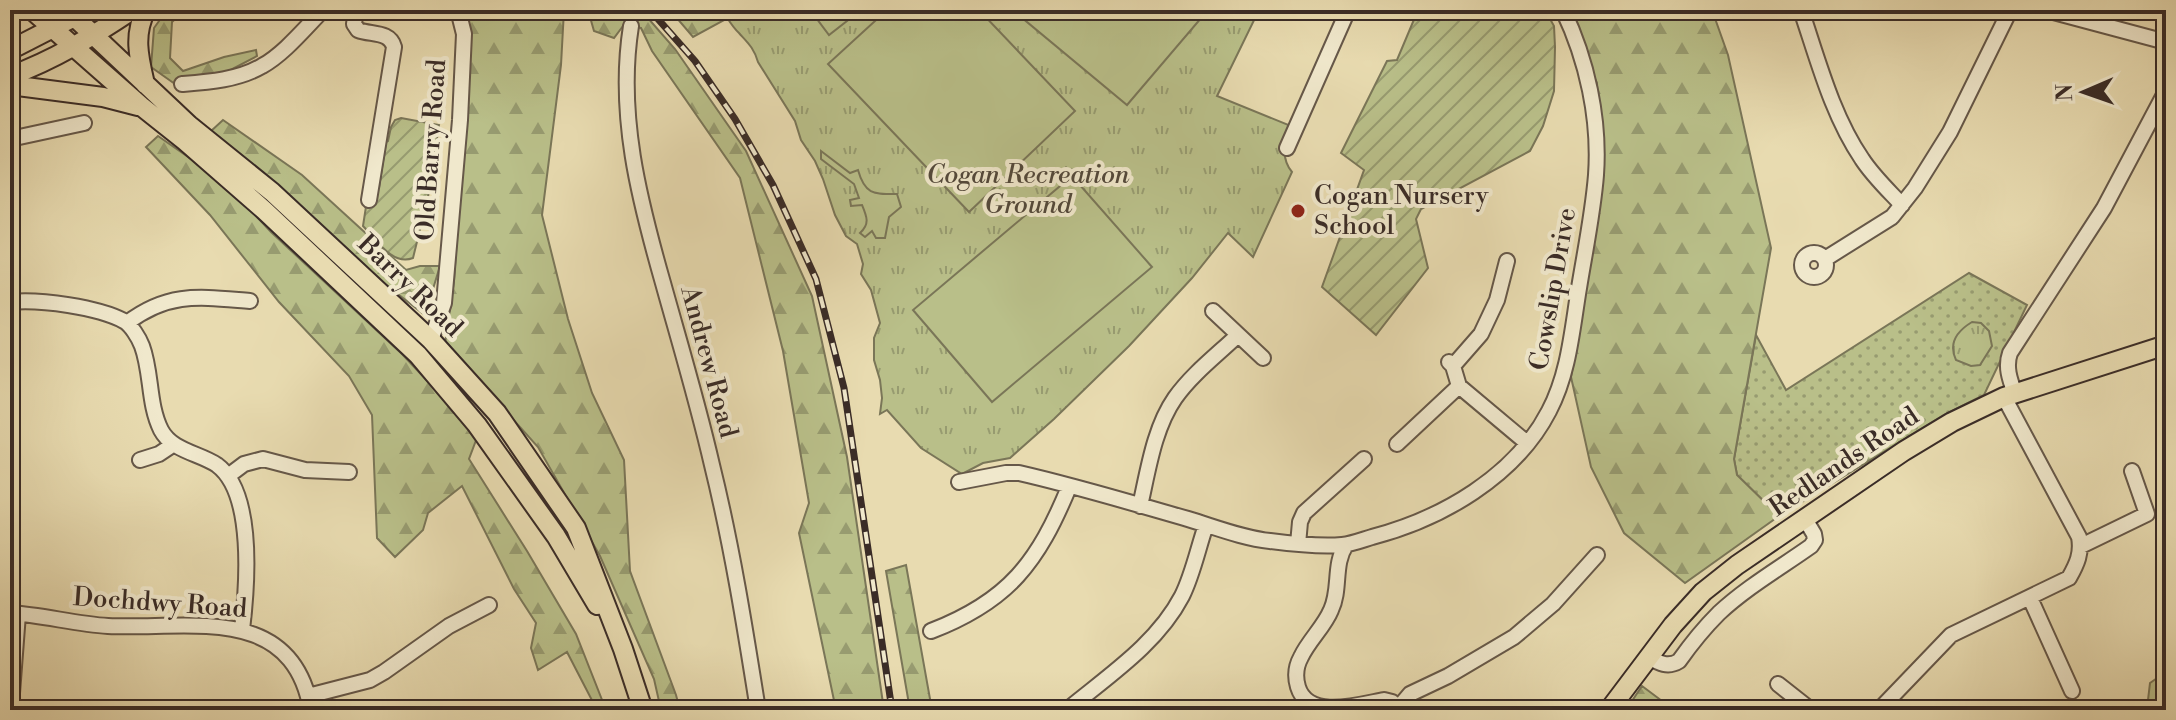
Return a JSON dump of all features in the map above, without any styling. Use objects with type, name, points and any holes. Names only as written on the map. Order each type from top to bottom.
[{"type":"main road","points":[[32,10],[74,27]]},
{"type":"main road","points":[[10,50],[132,10]]},
{"type":"main road","points":[[145,84],[137,40],[146,10]]},
{"type":"main road","points":[[10,76],[42,64],[74,27]]},
{"type":"main road","name":"Barry Road","points":[[74,27],[272,192],[431,340],[497,413],[576,528],[643,710]]},
{"type":"main road","name":"Barry Road","points":[[74,27],[141,106],[264,210],[418,355],[477,425],[556,536],[623,649]]},
{"type":"main road","points":[[10,85],[103,97],[141,106]]},
{"type":"main road","name":"Redlands Road","points":[[1609,710],[1673,625],[1703,592],[1737,565],[1932,433],[2009,396],[2166,345]]},
{"type":"street","points":[[182,84],[225,80],[262,66],[323,10]]},
{"type":"street","points":[[356,10],[354,24],[358,30],[386,36],[394,47],[369,200]]},
{"type":"street","name":"Old Barry Road","points":[[431,340],[444,303],[460,120],[464,34],[458,10]]},
{"type":"street","points":[[1287,148],[1348,10]]},
{"type":"street","name":"Cowslip Drive","points":[[959,482],[1019,473],[1255,539],[1346,545],[1408,527],[1447,509],[1480,487],[1527,443],[1550,410],[1566,369],[1596,173],[1590,95],[1579,45],[1563,10]]},
{"type":"street","points":[[1801,10],[1826,84],[1849,136],[1874,175],[1902,205]]},
{"type":"street","points":[[1825,259],[1882,224],[1902,205],[1950,132],[2010,10]]},
{"type":"street","points":[[2046,10],[2166,42]]},
{"type":"street","name":"Andrew Road","points":[[631,26],[626,81],[633,162],[648,232],[728,535],[758,710]]},
{"type":"street","points":[[1879,710],[1951,635],[2069,578],[2078,563],[2079,537],[2009,396],[2007,362],[2104,208],[2166,91]]},
{"type":"street","points":[[10,139],[84,123]]},
{"type":"street","points":[[1507,261],[1497,300],[1481,334],[1451,364],[1459,386],[1527,443]]},
{"type":"street","points":[[127,323],[145,309],[184,297],[250,301]]},
{"type":"street","points":[[10,302],[80,307],[127,323],[141,344],[162,432],[174,444],[211,462],[228,476],[238,495],[246,584],[242,630]]},
{"type":"street","points":[[1213,311],[1263,358]]},
{"type":"street","points":[[1140,506],[1166,412],[1185,386],[1238,335]]},
{"type":"street","points":[[1397,444],[1459,386]]},
{"type":"street","points":[[140,460],[159,454],[174,444]]},
{"type":"street","points":[[228,476],[244,464],[263,459],[305,470],[349,472]]},
{"type":"street","points":[[1298,544],[1304,513],[1364,459]]},
{"type":"street","points":[[2081,546],[2147,514],[2132,471]]},
{"type":"street","points":[[931,631],[976,609],[1022,572],[1047,536],[1069,487]]},
{"type":"street","points":[[1648,657],[1663,664],[1673,665],[1679,661],[1722,611],[1759,581],[1811,546],[1815,540],[1814,534],[1805,519]]},
{"type":"street","points":[[1067,710],[1159,631],[1183,594],[1206,525]]},
{"type":"street","points":[[1346,545],[1339,564],[1335,602],[1300,657],[1296,682],[1308,708],[1334,710],[1384,700],[1400,708],[1410,694],[1470,664],[1514,637],[1562,595],[1597,555]]},
{"type":"street","points":[[2030,598],[2072,691]]},
{"type":"street","points":[[309,703],[370,680],[449,626],[489,605]]},
{"type":"street","points":[[12,710],[14,614]]},
{"type":"street","name":"Dochdwy Road","points":[[14,614],[91,625],[242,630],[261,636],[292,662],[309,703]]},
{"type":"street","points":[[1778,684],[1811,710]]},
{"type":"green space","points":[[167,10],[185,10],[172,22],[170,58],[183,71],[256,50],[257,56],[221,75],[182,89],[151,67],[154,28]]},
{"type":"green space","points":[[465,10],[564,10],[561,65],[542,215],[568,319],[592,393],[624,460],[630,571],[680,710],[661,710],[654,679],[600,556],[538,447],[445,344],[454,281],[471,31]]},
{"type":"green space","points":[[588,10],[641,10],[675,49],[746,151],[812,296],[847,457],[884,710],[836,710],[799,533],[809,503],[783,351],[740,178],[652,51],[641,28],[623,26],[614,38],[594,31]]},
{"type":"green space","points":[[670,10],[722,10],[728,18],[693,37]]},
{"type":"green space","name":"Cogan Recreation Ground","points":[[722,10],[1259,10],[1217,96],[1291,126],[1285,156],[1292,172],[1253,257],[1228,233],[1192,278],[1129,346],[1054,419],[1010,458],[983,463],[962,474],[921,448],[887,410],[880,414],[882,398],[874,360],[874,338],[880,323],[871,290],[861,274],[863,264],[857,244],[846,236],[835,215],[823,179],[801,140],[795,121],[753,49]]},
{"type":"green space","points":[[813,10],[861,10],[829,35]]},
{"type":"green space","points":[[887,10],[979,10],[1075,111],[969,212],[828,64]]},
{"type":"green space","points":[[1016,10],[1208,10],[1127,105]]},
{"type":"green space","points":[[1418,10],[1545,10],[1554,26],[1554,91],[1543,126],[1530,151],[1421,209],[1416,219],[1428,268],[1376,335],[1322,287],[1364,170],[1341,153],[1387,61],[1397,60]]},
{"type":"green space","points":[[1563,10],[1712,10],[1728,55],[1771,248],[1734,459],[1737,475],[1779,516],[1685,583],[1624,533],[1591,467],[1571,377],[1601,178],[1597,83]]},
{"type":"green space","points":[[401,118],[439,125],[428,197],[413,258],[405,259],[385,250],[363,226],[369,187],[379,188],[386,142],[395,120]]},
{"type":"green space","points":[[223,120],[302,175],[406,270],[440,266],[425,315],[381,281],[210,132]]},
{"type":"green space","points":[[158,136],[224,182],[271,232],[402,354],[478,435],[469,459],[576,634],[606,710],[597,710],[567,652],[538,670],[531,648],[536,623],[514,589],[462,486],[428,513],[423,530],[395,557],[377,538],[372,415],[349,376],[279,302],[210,215],[146,147]]},
{"type":"green space","points":[[821,151],[850,173],[858,170],[867,189],[882,194],[897,194],[901,207],[889,217],[885,238],[876,238],[872,231],[865,237],[860,233],[867,220],[862,205],[851,206],[850,200],[859,198],[854,184],[821,159]]},
{"type":"green space","points":[[1072,176],[1152,267],[992,402],[913,310]]},
{"type":"green space","points":[[1969,273],[2027,305],[1984,395],[1944,415],[1779,516],[1737,475],[1734,459],[1756,335],[1786,390]]},
{"type":"green space","points":[[1972,322],[1981,323],[1989,331],[1992,346],[1980,365],[1971,366],[1956,360],[1953,348],[1958,333]]},
{"type":"green space","points":[[906,565],[932,710],[910,710],[886,571]]},
{"type":"green space","points":[[2166,672],[2166,709],[2151,710],[2148,700],[2150,683]]},
{"type":"green space","points":[[1642,686],[1674,710],[1650,710],[1641,705],[1637,710],[1626,710]]},
{"type":"tunnel","points":[[631,26],[634,10]]},
{"type":"railway","points":[[650,10],[695,61],[735,119],[773,185],[816,279],[844,388],[892,710]]},
{"type":"place","name":"Cogan Nursery School","points":[[1298,211]]}]
